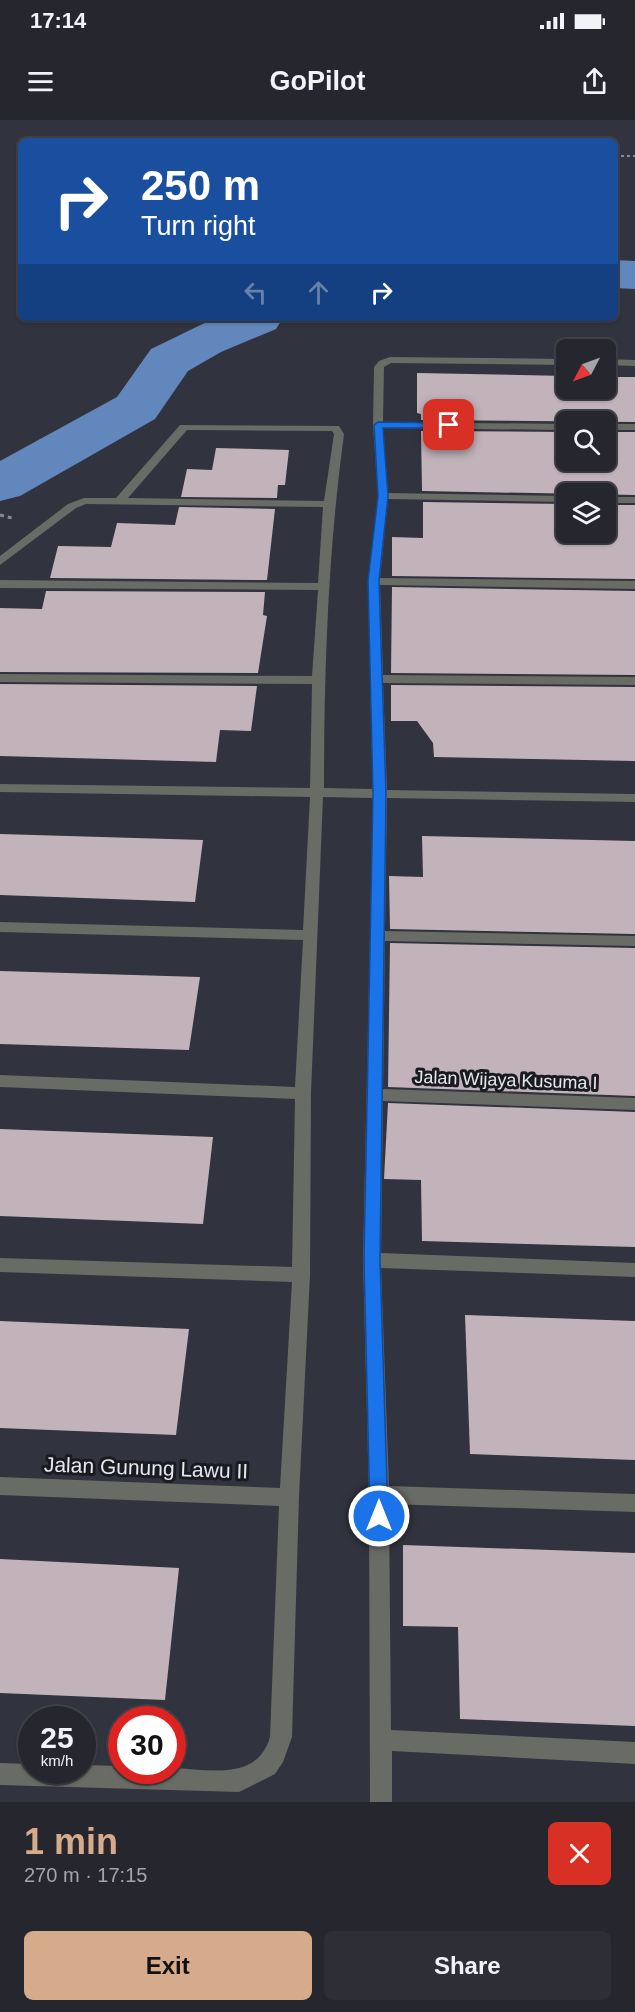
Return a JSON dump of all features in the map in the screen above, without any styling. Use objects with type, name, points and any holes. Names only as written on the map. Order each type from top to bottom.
[{"type":"street","points":[[381,1802],[379,1495],[372,1260],[380,794],[374,581],[383,496],[378,425],[380,367],[382,363],[390,360],[556,362]]},
{"type":"street","points":[[616,362],[635,363]]},
{"type":"street","points":[[378,425],[556,427]]},
{"type":"street","points":[[0,1774],[239,1781],[264,1771],[278,1751],[281,1737],[289,1497],[301,1275],[303,1093],[317,790],[322,587],[329,504],[339,434],[335,428],[184,427],[121,499]]},
{"type":"street","points":[[616,427],[635,427]]},
{"type":"street","points":[[383,496],[556,499]]},
{"type":"street","points":[[0,562],[77,502],[121,499],[329,504]]},
{"type":"street","points":[[616,500],[635,500]]},
{"type":"street","points":[[374,581],[635,585]]},
{"type":"street","points":[[0,584],[322,587]]},
{"type":"street","points":[[0,678],[318,680]]},
{"type":"street","points":[[378,679],[635,681]]},
{"type":"street","points":[[0,788],[317,790],[380,794],[635,798]]},
{"type":"street","points":[[0,927],[310,935]]},
{"type":"street","points":[[378,936],[635,941]]},
{"type":"street","points":[[0,1081],[303,1093]]},
{"type":"street","name":"Jalan Wijaya Kusuma I","points":[[376,1095],[635,1104]]},
{"type":"street","points":[[372,1260],[635,1270]]},
{"type":"street","points":[[0,1265],[301,1275]]},
{"type":"street","name":"Jalan Gunung Lawu II","points":[[0,1486],[289,1497]]},
{"type":"street","points":[[379,1495],[635,1503]]},
{"type":"street","points":[[380,1740],[635,1753]]},
{"type":"path","points":[[618,156],[635,156]]},
{"type":"building","points":[[417,373],[556,376],[556,399],[616,399],[616,377],[635,377],[635,422],[616,422],[616,411],[556,411],[556,421],[421,420],[421,414],[417,413]]},
{"type":"building","points":[[421,431],[556,432],[556,471],[616,471],[616,432],[635,432],[635,495],[616,495],[616,483],[556,483],[556,494],[422,491]]},
{"type":"building","points":[[216,448],[289,450],[285,485],[278,485],[277,498],[181,497],[187,469],[212,470]]},
{"type":"building","points":[[423,502],[556,504],[556,543],[616,543],[616,505],[635,505],[635,579],[392,576],[392,537],[423,538]]},
{"type":"building","points":[[179,507],[275,509],[267,580],[50,578],[58,546],[111,547],[117,523],[175,525]]},
{"type":"building","points":[[392,587],[635,591],[635,675],[391,673]]},
{"type":"building","points":[[46,591],[265,592],[263,615],[267,616],[258,673],[0,672],[0,608],[42,609]]},
{"type":"building","points":[[0,684],[257,686],[251,731],[220,730],[216,762],[0,756]]},
{"type":"building","points":[[391,685],[635,687],[635,761],[434,757],[433,743],[417,721],[391,721]]},
{"type":"building","points":[[0,834],[203,840],[195,902],[0,895]]},
{"type":"building","points":[[422,836],[635,841],[635,934],[390,929],[389,876],[423,877]]},
{"type":"building","points":[[390,943],[635,948],[635,1096],[388,1087]]},
{"type":"building","points":[[0,971],[200,977],[189,1050],[0,1044]]},
{"type":"building","points":[[388,1103],[635,1112],[635,1247],[422,1241],[421,1180],[384,1179]]},
{"type":"building","points":[[0,1129],[213,1137],[203,1224],[0,1216]]},
{"type":"building","points":[[465,1315],[635,1321],[635,1460],[470,1454]]},
{"type":"building","points":[[0,1321],[189,1329],[176,1435],[0,1428]]},
{"type":"building","points":[[403,1545],[635,1553],[635,1726],[460,1719],[458,1627],[403,1626]]},
{"type":"building","points":[[0,1559],[179,1568],[165,1700],[0,1693]]},
{"type":"waterway","points":[[618,274],[635,275]]},
{"type":"waterway","points":[[0,484],[136,408],[169,360],[203,341],[251,321]]},
{"type":"route","points":[[379,1516],[372,1260],[380,794],[374,581],[383,496],[378,425],[449,425]]}]
